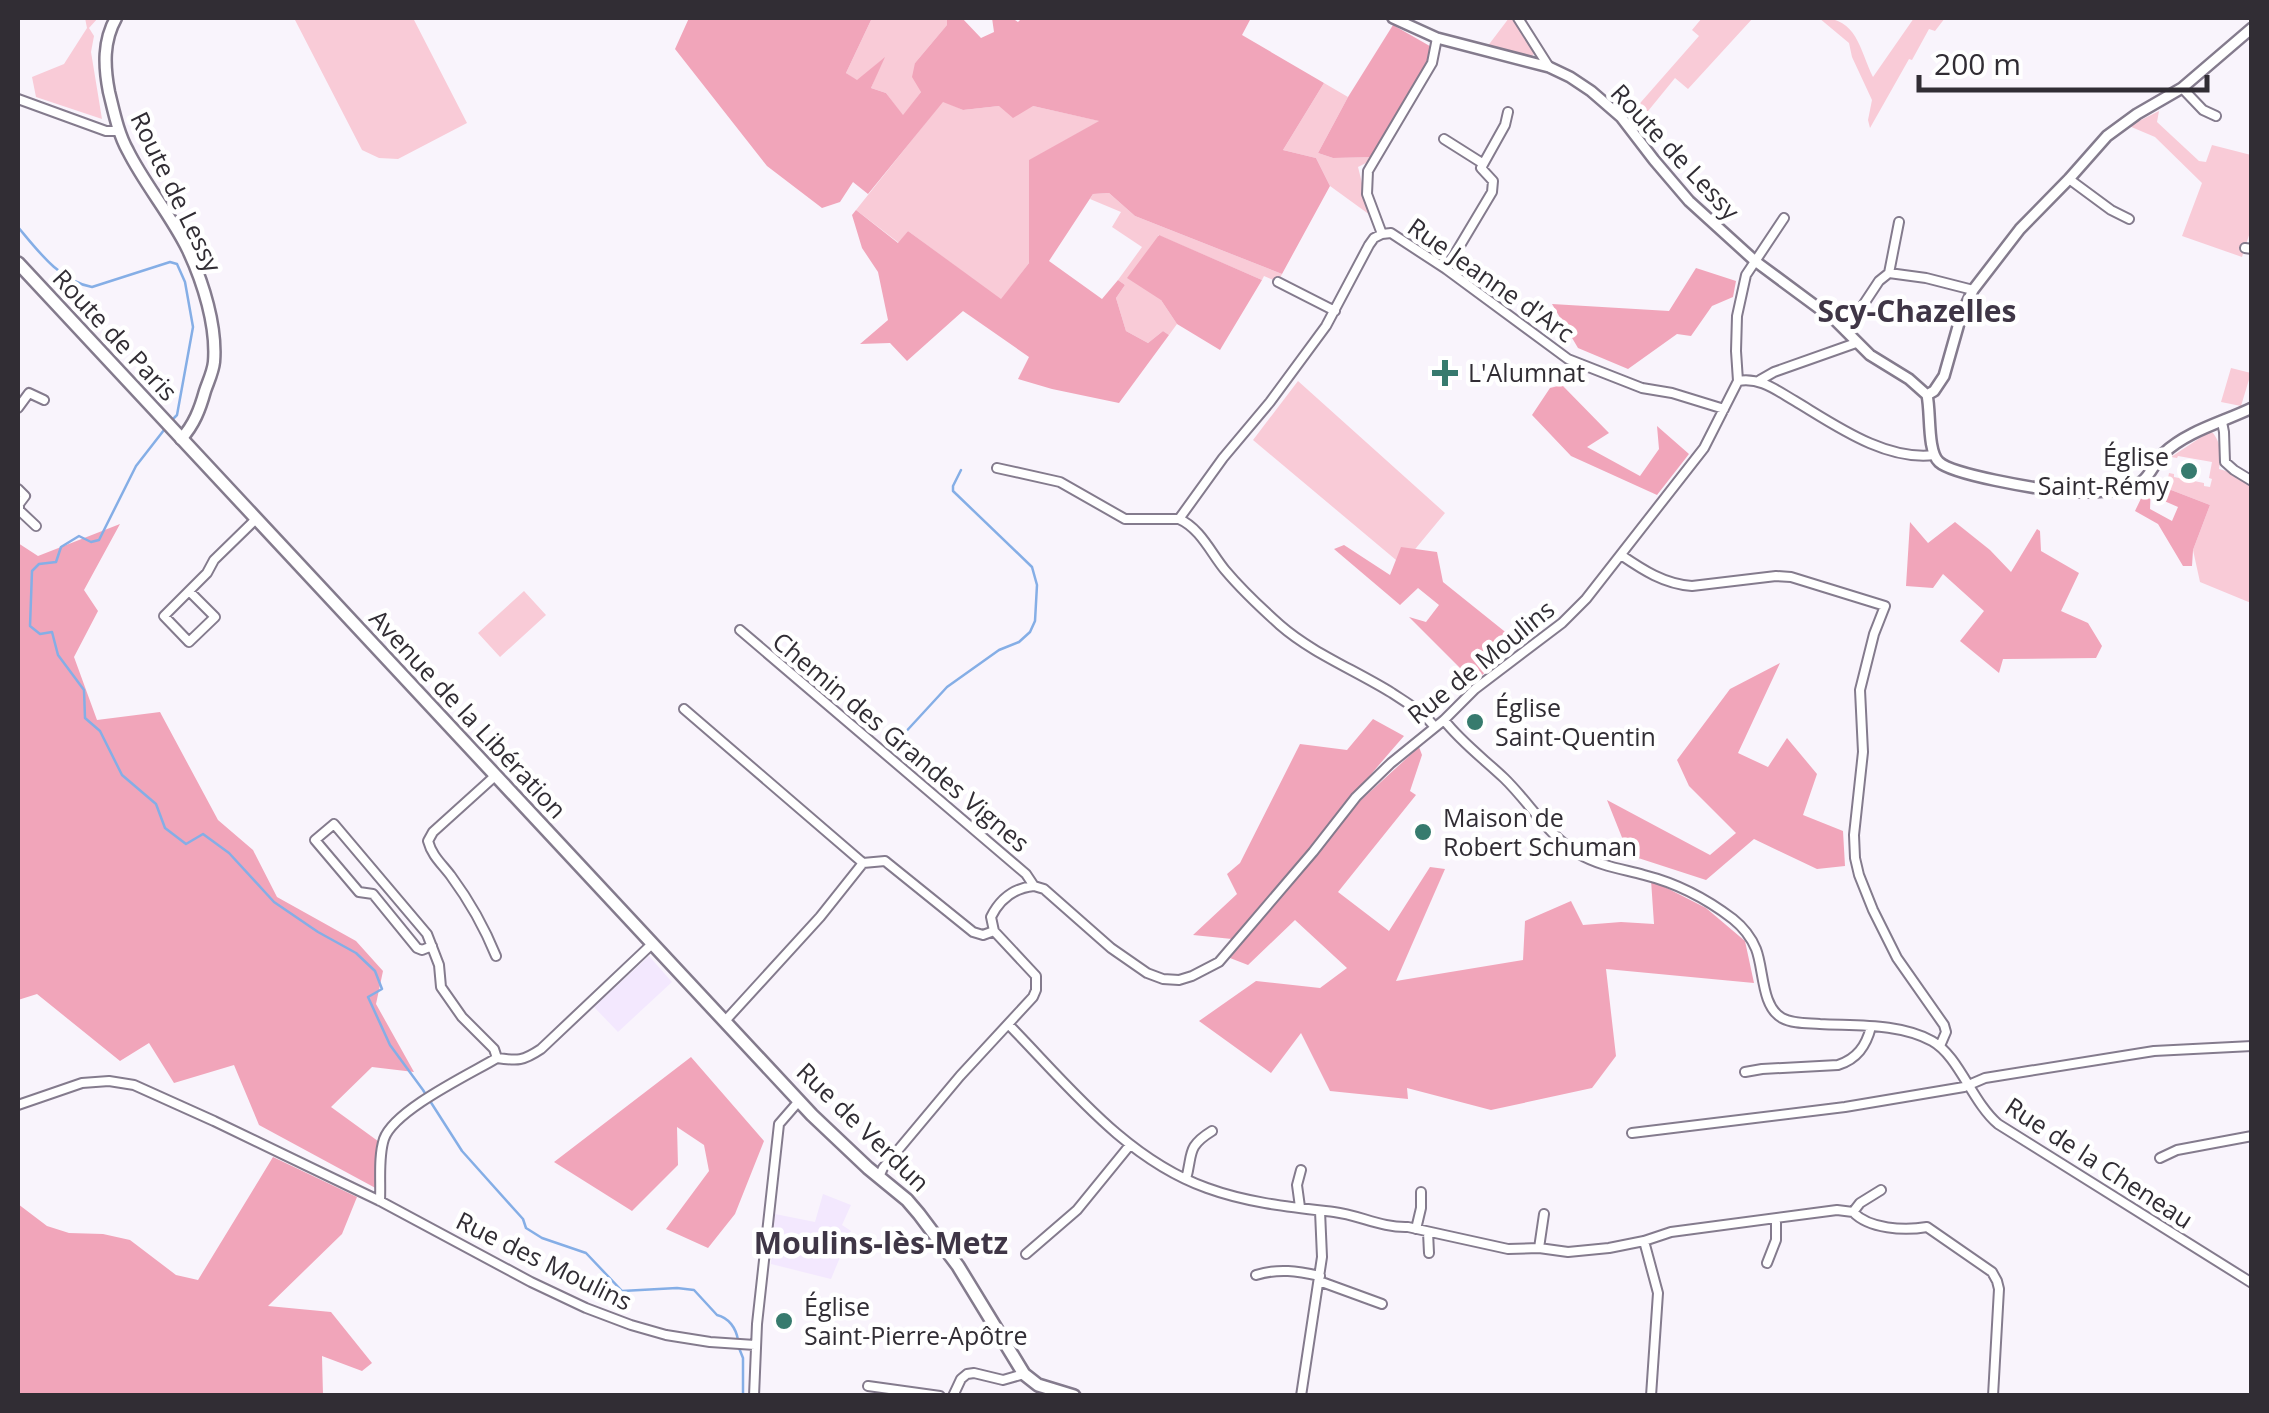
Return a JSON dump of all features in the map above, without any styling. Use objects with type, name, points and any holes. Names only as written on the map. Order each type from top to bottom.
[{"type":"main road","name":"Route de Lessy","points":[[116,18],[106,42],[105,57],[119,131],[185,245],[207,306],[214,349],[214,366],[199,411],[191,428],[180,438]]},
{"type":"main road","name":"Route de Paris","points":[[18,263],[180,438]]},
{"type":"main road","name":"Avenue de la Libération","points":[[180,438],[725,1022]]},
{"type":"main road","name":"Rue de Verdun","points":[[725,1022],[840,1142],[907,1200],[949,1254],[1024,1374]]},
{"type":"main road","points":[[1024,1374],[1038,1384],[1074,1396]]},
{"type":"street","name":"Route de Lessy","points":[[1394,18],[1437,38],[1548,67],[1591,91],[1621,118],[1680,191],[1754,261],[1846,330],[1870,355],[1928,396]]},
{"type":"street","points":[[1518,18],[1548,67]]},
{"type":"street","points":[[2252,28],[2182,88],[2107,136],[2008,244],[1972,290],[1944,376],[1928,396],[1934,455],[1944,465],[2056,491],[2086,492],[2138,484],[2162,454],[2209,426],[2252,408]]},
{"type":"street","points":[[1382,234],[1367,194],[1368,171],[1432,63],[1437,38]]},
{"type":"street","points":[[2182,88],[2203,110],[2216,116]]},
{"type":"street","points":[[18,99],[106,131],[119,131]]},
{"type":"street","points":[[1446,268],[1494,186],[1483,173],[1482,163],[1508,112]]},
{"type":"street","points":[[1444,139],[1482,163]]},
{"type":"street","points":[[2070,180],[2111,210],[2129,218]]},
{"type":"street","points":[[1784,218],[1746,275],[1738,316],[1738,381],[1760,380],[1856,343]]},
{"type":"street","points":[[1846,330],[1879,281],[1889,273],[1900,222]]},
{"type":"street","name":"Rue Jeanne d'Arc","points":[[1179,519],[1335,311],[1374,238],[1382,234],[1391,233],[1446,268],[1568,359],[1642,388],[1724,409]]},
{"type":"street","points":[[1889,273],[1972,290]]},
{"type":"street","points":[[1278,282],[1335,311]]},
{"type":"street","points":[[1760,380],[1872,444],[1934,455]]},
{"type":"street","name":"Rue de Moulins","points":[[1034,886],[1044,888],[1147,973],[1179,980],[1220,962],[1314,852],[1356,796],[1482,683],[1562,623],[1586,599],[1704,448],[1738,381]]},
{"type":"street","points":[[18,408],[30,393],[44,400]]},
{"type":"street","points":[[2222,422],[2225,462],[2252,481]]},
{"type":"street","points":[[997,468],[1060,482],[1125,519],[1186,522],[1226,570],[1280,624],[1302,642],[1420,712],[1434,726]]},
{"type":"street","points":[[18,489],[25,496],[18,504],[19,510],[36,526]]},
{"type":"street","points":[[189,592],[215,617],[189,642],[164,616],[256,519]]},
{"type":"street","name":"Rue de la Cheneau","points":[[1621,555],[1678,585],[1792,577],[1885,606],[1867,657],[1859,698],[1862,762],[1855,858],[1858,875],[1897,958],[1944,1025],[1946,1032],[1940,1046],[1985,1113],[1998,1124],[2252,1283]]},
{"type":"street","name":"Chemin des Grandes Vignes","points":[[740,630],[1026,874],[1034,886]]},
{"type":"street","points":[[684,710],[863,863],[885,861],[972,932],[982,935],[994,930]]},
{"type":"street","points":[[1444,720],[1566,845],[1607,866],[1680,887],[1712,904],[1743,928],[1757,950],[1769,1003],[1780,1017],[1800,1023],[1911,1032],[1940,1046]]},
{"type":"street","points":[[495,776],[428,841],[431,852],[450,875],[496,956]]},
{"type":"street","points":[[432,946],[417,948],[373,894],[359,892],[316,840],[334,824],[427,934],[432,946],[439,966],[441,987],[462,1017],[494,1049],[497,1058]]},
{"type":"street","points":[[725,1022],[863,863]]},
{"type":"street","points":[[879,1177],[960,1076],[1033,997],[1038,983],[1033,970],[994,930],[990,917],[1006,896],[1034,886]]},
{"type":"street","points":[[380,1201],[382,1149],[391,1126],[422,1100],[497,1058],[517,1061],[541,1049],[652,944]]},
{"type":"street","points":[[1008,1024],[1117,1135],[1205,1188],[1257,1203],[1347,1214],[1508,1249],[1568,1252],[1609,1248],[1670,1232],[1837,1210],[1853,1212],[1872,1224],[1927,1227],[1992,1272],[1999,1289],[1993,1396]]},
{"type":"street","points":[[1745,1072],[1849,1062],[1863,1048],[1871,1026]]},
{"type":"street","points":[[1632,1133],[1845,1107],[1968,1085],[1984,1078],[2154,1051],[2252,1046]]},
{"type":"street","name":"Rue des Moulins","points":[[18,1105],[82,1083],[109,1081],[134,1085],[380,1201],[531,1282],[631,1326],[666,1335],[756,1345]]},
{"type":"street","points":[[754,1396],[779,1124],[800,1101]]},
{"type":"street","points":[[1186,1178],[1190,1154],[1199,1139],[1212,1131]]},
{"type":"street","points":[[2160,1158],[2176,1150],[2252,1136]]},
{"type":"street","points":[[1026,1254],[1076,1210],[1130,1144]]},
{"type":"street","points":[[1300,1207],[1297,1185],[1301,1170]]},
{"type":"street","points":[[1853,1212],[1881,1190]]},
{"type":"street","points":[[1416,1229],[1420,1192]]},
{"type":"street","points":[[1300,1396],[1320,1279],[1320,1210]]},
{"type":"street","points":[[1539,1248],[1544,1214]]},
{"type":"street","points":[[1766,1263],[1776,1240],[1776,1220]]},
{"type":"street","points":[[1428,1232],[1429,1253]]},
{"type":"street","points":[[1644,1240],[1658,1293],[1650,1396]]},
{"type":"street","points":[[1256,1275],[1290,1270],[1382,1304]]},
{"type":"street","points":[[953,1396],[967,1374],[1003,1380],[1024,1374]]},
{"type":"street","points":[[868,1386],[940,1396]]},
{"type":"shaded area","points":[[85,18],[98,18],[89,28],[94,36],[91,52],[102,119],[36,97],[32,77],[64,64],[87,28]]},
{"type":"shaded area","points":[[294,18],[413,18],[467,123],[398,159],[379,158],[362,150]]},
{"type":"shaded area","points":[[689,18],[872,18],[846,73],[857,80],[885,57],[871,88],[886,93],[903,115],[921,92],[912,77],[915,63],[947,25],[947,18],[962,18],[981,38],[994,32],[992,18],[1012,18],[1018,22],[1022,18],[1251,18],[1242,35],[1324,83],[1283,150],[1316,158],[1330,186],[1282,274],[1135,216],[1109,193],[1093,194],[1049,261],[1102,299],[1118,280],[1125,285],[1116,298],[1126,331],[1148,343],[1163,331],[1169,335],[1119,403],[1018,379],[1029,357],[963,311],[907,361],[890,343],[860,344],[888,320],[878,272],[862,248],[852,215],[856,210],[898,243],[908,231],[1001,299],[1029,263],[1029,160],[1099,121],[1033,106],[1013,118],[999,106],[963,110],[943,102],[868,194],[853,182],[840,202],[822,208],[767,166],[675,49]]},
{"type":"shaded area","points":[[872,18],[947,18],[948,24],[915,63],[921,92],[903,116],[886,93],[871,88],[883,59],[857,81],[846,73]]},
{"type":"shaded area","points":[[1509,18],[1515,18],[1532,44],[1534,54],[1530,58],[1487,47]]},
{"type":"shaded area","points":[[1702,18],[1753,18],[1688,89],[1675,78],[1635,127],[1627,118],[1699,36],[1692,30]]},
{"type":"shaded area","points":[[1819,18],[1832,19],[1849,29],[1873,77],[1914,18],[1945,18],[1935,31],[1929,29],[1870,128],[1872,100],[1849,43]]},
{"type":"shaded area","points":[[1393,25],[1435,49],[1378,157],[1333,158],[1318,153],[1348,97]]},
{"type":"shaded area","points":[[1324,83],[1348,97],[1318,153],[1333,158],[1378,157],[1358,167],[1370,215],[1330,186],[1316,158],[1283,150]]},
{"type":"shaded area","points":[[943,101],[963,110],[1033,106],[1100,121],[1030,160],[1029,263],[1001,300],[908,231],[899,243],[856,210]]},
{"type":"shaded area","points":[[2159,111],[2157,122],[2199,161],[2206,162],[2212,145],[2251,155],[2251,229],[2242,257],[2182,236],[2202,183],[2155,137],[2129,126]]},
{"type":"shaded area","points":[[1109,193],[1135,216],[1282,274],[1278,282],[1264,276],[1262,280],[1158,235],[1161,300],[1177,324],[1169,335],[1163,331],[1148,343],[1126,331],[1116,298],[1125,285],[1118,280],[1142,247],[1112,227],[1121,212],[1090,199],[1093,194]]},
{"type":"shaded area","points":[[1159,235],[1262,280],[1220,350],[1177,324],[1161,300],[1127,278]]},
{"type":"shaded area","points":[[1696,268],[1736,281],[1733,297],[1712,306],[1691,336],[1677,334],[1628,369],[1578,348],[1552,304],[1669,311]]},
{"type":"shaded area","points":[[2231,368],[2251,373],[2241,406],[2221,402]]},
{"type":"shaded area","points":[[1298,381],[1445,513],[1402,565],[1253,440]]},
{"type":"shaded area","points":[[1562,385],[1609,433],[1587,447],[1640,476],[1659,449],[1657,426],[1689,454],[1657,495],[1571,456],[1532,415],[1550,388]]},
{"type":"shaded area","points":[[2209,432],[2219,446],[2219,469],[2251,485],[2251,603],[2200,582],[2193,550],[2210,505],[2166,488],[2169,473],[2210,487],[2212,462],[2171,457]]},
{"type":"shaded area","points":[[2147,486],[2151,486],[2150,509],[2172,521],[2178,507],[2162,500],[2166,488],[2210,505],[2193,550],[2192,566],[2183,566],[2158,524],[2135,511]]},
{"type":"shaded area","points":[[1910,522],[1928,543],[1955,522],[2011,572],[2037,529],[2040,531],[2041,551],[2079,573],[2061,611],[2088,623],[2102,646],[2096,658],[2003,659],[1999,673],[1960,641],[1984,611],[1943,574],[1933,588],[1906,586]]},
{"type":"shaded area","points":[[120,524],[84,590],[98,611],[74,657],[97,720],[160,712],[218,820],[253,850],[277,897],[356,941],[383,971],[376,1004],[414,1072],[372,1067],[331,1107],[382,1144],[381,1191],[259,1125],[234,1065],[174,1083],[149,1043],[120,1061],[37,994],[18,1000],[18,543],[38,556]]},
{"type":"shaded area","points":[[1344,545],[1390,575],[1401,547],[1437,552],[1443,582],[1519,643],[1474,682],[1409,617],[1426,622],[1439,605],[1418,588],[1400,605],[1334,549]]},
{"type":"shaded area","points":[[524,591],[546,615],[500,657],[478,633]]},
{"type":"shaded area","points":[[1780,663],[1738,753],[1768,767],[1787,738],[1817,774],[1803,815],[1843,831],[1845,866],[1817,869],[1754,839],[1706,880],[1629,855],[1607,800],[1710,855],[1736,833],[1689,786],[1677,760],[1730,689]]},
{"type":"shaded area","points":[[1373,719],[1404,736],[1232,939],[1193,935],[1237,894],[1227,874],[1240,863],[1300,744],[1347,750]]},
{"type":"shaded area","points":[[1419,747],[1422,755],[1410,791],[1416,795],[1338,892],[1389,931],[1430,867],[1445,869],[1396,981],[1523,960],[1525,921],[1571,901],[1583,925],[1654,924],[1651,880],[1706,908],[1745,941],[1754,983],[1606,969],[1616,1056],[1592,1088],[1491,1110],[1407,1088],[1408,1099],[1330,1091],[1301,1033],[1271,1073],[1199,1021],[1256,981],[1320,988],[1347,968],[1295,920],[1248,965],[1230,958],[1360,801]]},
{"type":"shaded area","points":[[649,956],[672,982],[618,1032],[594,1007]]},
{"type":"shaded area","points":[[691,1057],[764,1141],[735,1214],[708,1248],[666,1229],[709,1171],[704,1145],[677,1127],[678,1165],[632,1211],[554,1162]]},
{"type":"shaded area","points":[[273,1157],[357,1197],[342,1234],[268,1306],[331,1312],[372,1363],[362,1371],[322,1356],[323,1395],[18,1395],[18,1204],[47,1226],[69,1233],[130,1240],[176,1275],[198,1280]]},
{"type":"shaded area","points":[[823,1194],[851,1205],[842,1225],[851,1231],[831,1279],[771,1264],[775,1214],[815,1222]]},
{"type":"waterway","points":[[18,227],[60,272],[92,287],[170,262],[177,264],[185,282],[193,327],[177,415],[172,420]]},
{"type":"waterway","points":[[164,430],[136,466],[99,540],[91,542],[79,536],[61,547],[56,562],[39,564],[32,571],[30,626],[40,634],[52,632],[58,655],[84,690],[85,718],[100,731],[122,775],[156,804],[165,828],[186,844],[203,834],[229,853],[274,902],[356,953],[375,971],[382,989],[368,997],[390,1045],[462,1151],[523,1219],[526,1228],[542,1238],[586,1253],[622,1291],[694,1290],[731,1324],[738,1340]]},
{"type":"waterway","points":[[889,750],[947,687],[999,650],[1019,642],[1035,621],[1037,585],[1032,567],[953,491],[961,470]]},
{"type":"waterway","points":[[739,1348],[743,1358],[743,1396]]},
{"type":"place","name":"L'Alumnat","points":[[1445,373]]},
{"type":"place","name":"Église Saint-Rémy","points":[[2189,471]]},
{"type":"place","name":"Église Saint-Quentin","points":[[1475,722]]},
{"type":"place","name":"Maison de Robert Schuman","points":[[1423,832]]},
{"type":"place","name":"Église Saint-Pierre-Apôtre","points":[[784,1321]]},
{"type":"district","name":"Scy-Chazelles","points":[[1917,312]]},
{"type":"district","name":"Moulins-lès-Metz","points":[[881,1244]]}]
